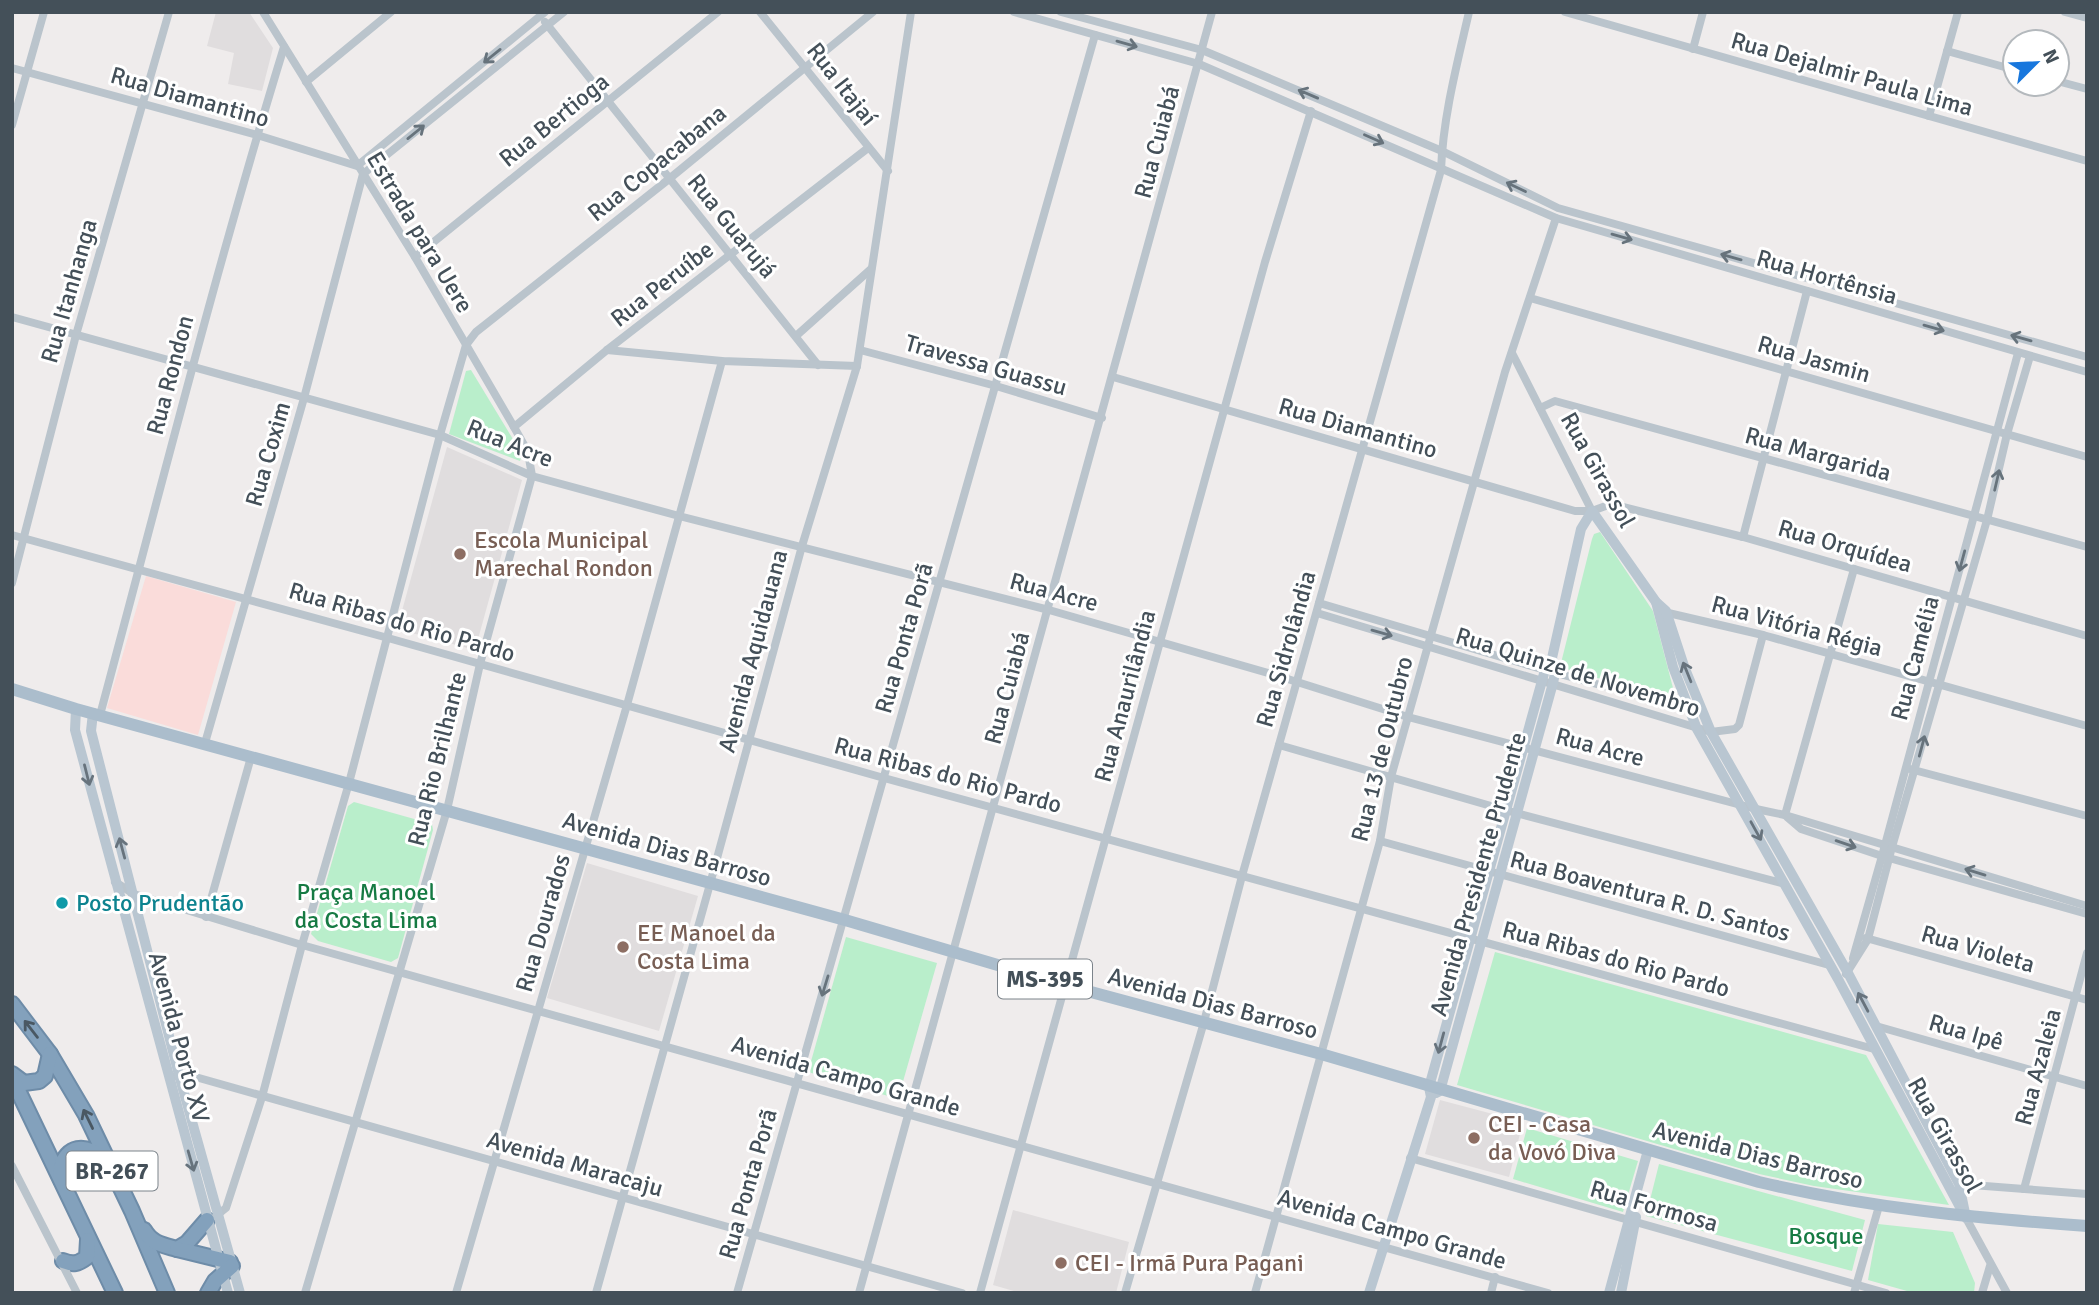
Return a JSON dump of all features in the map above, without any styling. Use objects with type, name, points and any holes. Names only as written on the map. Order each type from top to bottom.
[{"type":"highway","name":"BR-267","points":[[12,1004],[50,1054],[86,1115],[132,1211],[167,1293]]},
{"type":"highway","points":[[12,1076],[24,1083],[39,1081],[45,1076],[50,1054]]},
{"type":"highway","name":"BR-267","points":[[12,1076],[115,1293]]},
{"type":"highway","points":[[61,1181],[60,1167],[63,1160],[74,1150],[89,1150],[107,1161]]},
{"type":"highway","points":[[132,1211],[149,1238],[156,1243],[226,1265],[208,1293]]},
{"type":"highway","points":[[177,1249],[213,1218]]},
{"type":"highway","points":[[63,1261],[79,1263],[86,1257],[89,1246],[87,1235]]},
{"type":"highway","points":[[106,1293],[107,1276]]},
{"type":"main road","name":"Avenida Dias Barroso","points":[[12,689],[76,709],[845,920],[1065,985],[1321,1054],[1433,1091],[1539,1117],[1773,1185],[1827,1198],[1966,1218],[2087,1226]]},
{"type":"street","points":[[12,125],[44,12]]},
{"type":"street","name":"Rua Itanhanga","points":[[12,583],[76,335],[169,12]]},
{"type":"street","name":"Estrada para Uere","points":[[263,12],[467,345],[528,452],[533,476]]},
{"type":"street","points":[[306,82],[391,12]]},
{"type":"street","points":[[363,174],[564,12]]},
{"type":"street","name":"Rua Bertioga","points":[[415,257],[718,12]]},
{"type":"street","name":"Rua Itajaí","points":[[760,12],[888,171]]},
{"type":"street","name":"Rua Copacabana","points":[[467,345],[476,332],[873,12]]},
{"type":"street","name":"Avenida Aquidauana","points":[[596,1293],[802,546],[857,366],[911,12]]},
{"type":"street","name":"Rua Hortênsia","points":[[1014,12],[1199,64],[1556,218],[2087,372]]},
{"type":"street","points":[[1061,12],[1202,50],[1442,150],[1558,208],[2087,357]]},
{"type":"street","name":"Rua Cuiabá","points":[[859,1293],[1212,12]]},
{"type":"street","name":"Rua Sidrolândia","points":[[1125,1293],[1204,1022],[1242,876],[1441,170],[1453,83],[1469,12]]},
{"type":"street","name":"Rua Dejalmir Paula Lima","points":[[1565,12],[2087,161]]},
{"type":"street","points":[[1693,49],[1703,12]]},
{"type":"street","points":[[1929,116],[1958,12]]},
{"type":"street","points":[[2065,12],[2087,18]]},
{"type":"street","points":[[357,166],[541,13]]},
{"type":"street","name":"Rua Guarujá","points":[[541,13],[548,26],[818,365]]},
{"type":"street","name":"Rua Ponta Porã","points":[[737,1293],[1096,35]]},
{"type":"street","name":"Rua Rondon","points":[[96,714],[139,569],[257,135],[284,47]]},
{"type":"street","points":[[1947,51],[2001,66]]},
{"type":"street","name":"Rua Diamantino","points":[[12,68],[257,135],[357,166]]},
{"type":"street","name":"Rua Anaurilândia","points":[[980,1293],[1265,262],[1311,111]]},
{"type":"street","name":"Rua Peruíbe","points":[[514,427],[607,350],[868,148]]},
{"type":"street","name":"Rua Coxim","points":[[205,743],[304,398],[363,174]]},
{"type":"street","name":"Rua 13 de Outubro","points":[[1255,1293],[1380,841],[1391,777],[1512,353],[1556,218]]},
{"type":"street","points":[[796,336],[872,269]]},
{"type":"street","points":[[1742,537],[1807,291]]},
{"type":"street","name":"Rua Jasmin","points":[[1530,298],[2087,457]]},
{"type":"street","name":"Rua Acre","points":[[12,317],[440,435],[533,476],[1049,610],[1408,717],[1785,815],[2087,906]]},
{"type":"street","points":[[213,1218],[226,1208],[262,1097],[388,638],[440,435],[467,345]]},
{"type":"street","points":[[607,350],[722,361],[857,366]]},
{"type":"street","name":"Travessa Guassu","points":[[860,350],[996,386],[1102,418]]},
{"type":"street","name":"Rua Girassol","points":[[1512,353],[1592,512],[1662,613],[1711,732],[1756,809],[1843,976],[1874,1049],[1966,1218]]},
{"type":"street","name":"Rua Camélia","points":[[1888,846],[1906,768],[2018,353]]},
{"type":"street","points":[[1843,976],[1864,937],[1888,846],[1915,770],[1987,520],[2007,434],[2030,356]]},
{"type":"street","name":"Rua Dourados","points":[[456,1293],[627,705],[722,361]]},
{"type":"street","name":"Rua Diamantino","points":[[1113,376],[1575,511],[1592,512]]},
{"type":"street","name":"Rua Margarida","points":[[1540,408],[1555,401],[2087,547]]},
{"type":"street","name":"Rua Rio Brilhante","points":[[305,1293],[447,810],[480,664],[533,476]]},
{"type":"street","name":"Rua Orquídea","points":[[1592,512],[1611,504],[1742,537],[2087,636]]},
{"type":"street","name":"Avenida Presidente Prudente","points":[[1369,1293],[1433,1091],[1549,677],[1581,530],[1592,512]]},
{"type":"street","name":"Rua Ribas do Rio Pardo","points":[[12,535],[247,598],[884,778],[1874,1049]]},
{"type":"street","points":[[1854,569],[1785,815],[1801,829],[1886,857],[2087,914]]},
{"type":"street","name":"Rua Quinze de Novembro","points":[[1320,603],[1431,636],[1711,732],[1735,729],[1739,725],[1763,635]]},
{"type":"street","name":"Rua Quinze de Novembro","points":[[1317,613],[1428,646],[1705,714]]},
{"type":"street","name":"Rua Girassol","points":[[1662,613],[1673,667],[1697,729],[1829,965],[1843,976],[1876,1026],[1959,1184],[1966,1218]]},
{"type":"street","name":"Rua Vitória Régia","points":[[1662,613],[1763,635],[2087,726]]},
{"type":"street","name":"Avenida Porto XV","points":[[76,709],[75,730],[141,978],[173,1077],[226,1265],[240,1293]]},
{"type":"street","name":"Avenida Porto XV","points":[[96,714],[91,731],[154,975],[173,1077]]},
{"type":"street","points":[[1279,745],[1511,811],[1785,884]]},
{"type":"street","points":[[206,917],[251,757]]},
{"type":"street","points":[[1906,768],[2087,816]]},
{"type":"street","points":[[93,800],[108,796]]},
{"type":"street","name":"Rua Boaventura R. D. Santos","points":[[1380,841],[1829,965]]},
{"type":"street","name":"Avenida Campo Grande","points":[[115,882],[134,894],[302,945],[1548,1293]]},
{"type":"street","name":"Rua Violeta","points":[[1864,937],[2087,1000]]},
{"type":"street","name":"Rua Azaleia","points":[[2024,1189],[2087,953]]},
{"type":"street","points":[[141,978],[154,975]]},
{"type":"street","name":"Rua Ipê","points":[[1876,1026],[2087,1086]]},
{"type":"street","name":"Avenida Maracaju","points":[[173,1077],[192,1076],[962,1293]]},
{"type":"street","points":[[1608,1293],[1651,1151]]},
{"type":"street","name":"Rua Formosa","points":[[1410,1158],[1632,1220],[1856,1289],[1886,1293]]},
{"type":"street","points":[[12,1167],[63,1261],[77,1293]]},
{"type":"street","points":[[1959,1184],[2087,1194]]},
{"type":"street","points":[[1856,1289],[1879,1206]]},
{"type":"street","points":[[1966,1218],[2007,1293]]},
{"type":"street","points":[[1621,1293],[1632,1220]]},
{"type":"street","name":"Avenida Porto XV","points":[[226,1265],[228,1293]]},
{"type":"street","points":[[1982,1293],[1990,1266]]},
{"type":"street","points":[[1491,1293],[1495,1278]]},
{"type":"shaded area","points":[[216,12],[249,12],[273,48],[262,91],[228,84],[234,53],[207,46]]},
{"type":"shaded area","name":"Escola Municipal Marechal Rondon","points":[[447,447],[522,480],[475,650],[397,629]]},
{"type":"shaded area","points":[[146,576],[236,602],[198,735],[107,708]]},
{"type":"shaded area","name":"EE Manoel da Costa Lima","points":[[587,863],[698,896],[659,1031],[547,998]]},
{"type":"shaded area","name":"CEI - Casa da Vovó Diva","points":[[1440,1100],[1523,1122],[1509,1177],[1425,1154]]},
{"type":"shaded area","name":"CEI - Irmã Pura Pagani","points":[[1013,1210],[1129,1242],[1116,1293],[1021,1293],[993,1285]]},
{"type":"green space","points":[[471,370],[522,454],[520,461],[449,434],[466,371]]},
{"type":"green space","points":[[1600,532],[1653,611],[1673,688],[1663,697],[1560,667],[1592,539],[1594,534]]},
{"type":"green space","name":"Praça Manoel da Costa Lima","points":[[354,802],[432,824],[433,830],[398,958],[391,962],[318,941],[311,934],[348,806]]},
{"type":"green space","points":[[846,937],[937,963],[898,1099],[808,1072]]},
{"type":"green space","points":[[1495,952],[1866,1055],[1949,1205],[1814,1186],[1759,1174],[1457,1085]]},
{"type":"green space","points":[[1527,1128],[1638,1161],[1623,1212],[1513,1179]]},
{"type":"green space","name":"Bosque","points":[[1659,1164],[1865,1220],[1852,1271],[1646,1216]]},
{"type":"green space","name":"Bosque","points":[[1878,1224],[1953,1232],[1975,1283],[1974,1293],[1914,1293],[1868,1280]]},
{"type":"place","name":"Escola Municipal Marechal Rondon","points":[[460,554]]},
{"type":"place","name":"Posto Prudentão","points":[[62,903]]},
{"type":"place","name":"EE Manoel da Costa Lima","points":[[623,947]]},
{"type":"place","name":"CEI - Casa da Vovó Diva","points":[[1474,1138]]},
{"type":"place","name":"CEI - Irmã Pura Pagani","points":[[1061,1263]]}]
